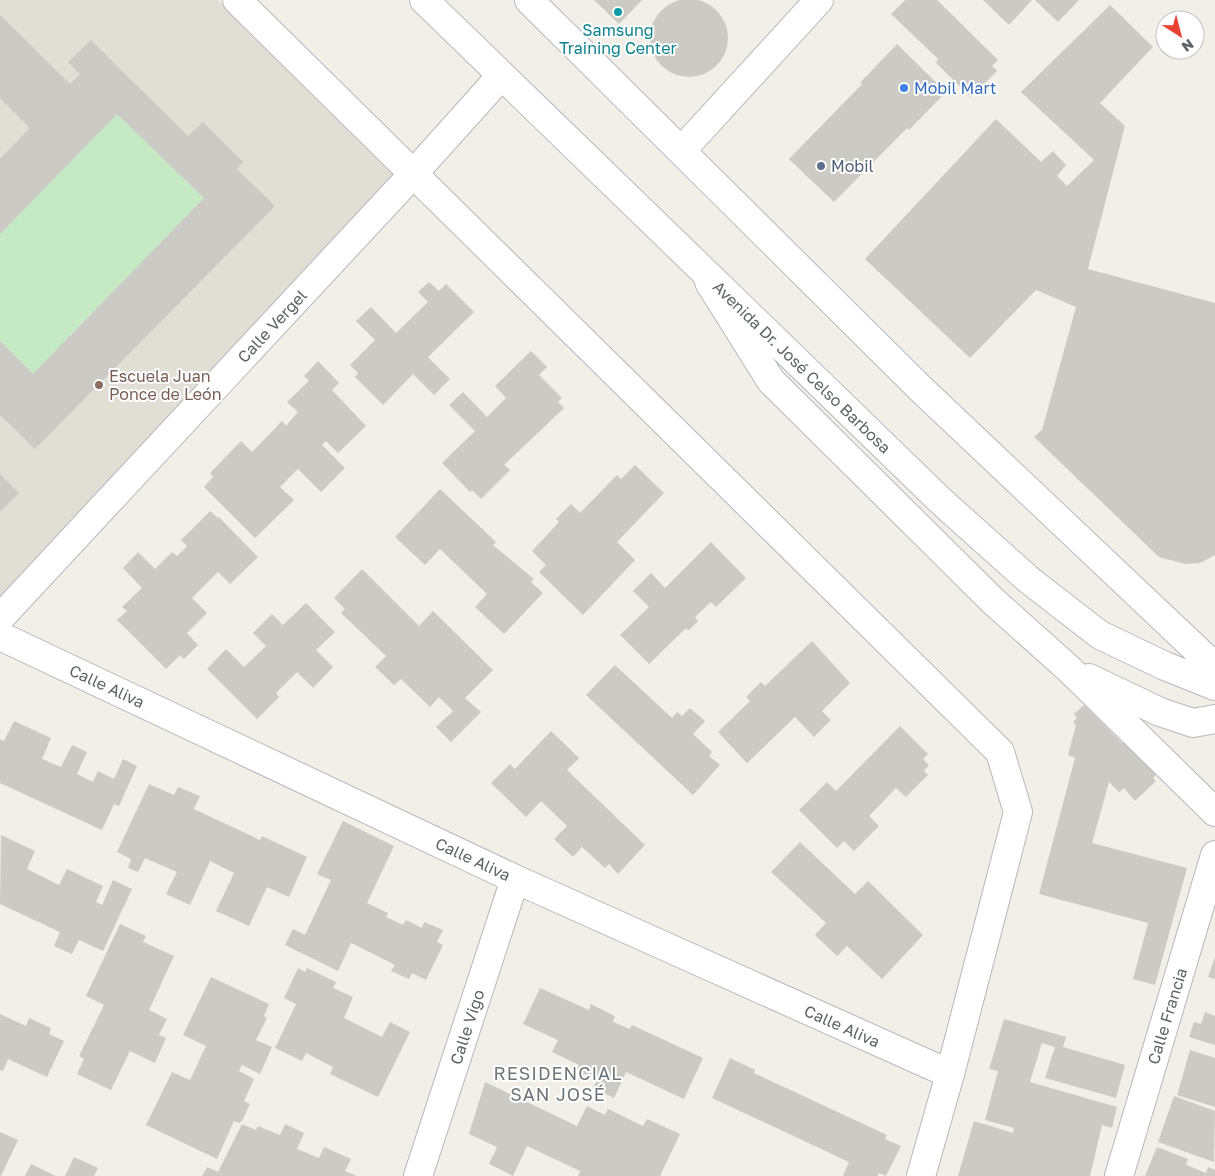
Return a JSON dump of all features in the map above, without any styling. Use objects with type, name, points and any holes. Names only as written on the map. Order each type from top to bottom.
[{"type":"street","points":[[238,0],[1000,752],[1018,812],[950,1074],[921,1176]]},
{"type":"street","name":"Avenida Dr. José Celso Barbosa","points":[[424,0],[943,503],[1029,580],[1100,635],[1165,666],[1215,686]]},
{"type":"street","points":[[529,0],[922,390],[1215,668]]},
{"type":"street","points":[[682,150],[819,0]]},
{"type":"street","name":"Calle Vergel","points":[[0,618],[414,173],[501,76]]},
{"type":"street","points":[[700,268],[771,381],[993,601],[1069,669],[1215,812]]},
{"type":"street","name":"Calle Aliva","points":[[0,636],[515,878],[950,1074]]},
{"type":"street","points":[[1069,669],[1160,712],[1193,723],[1215,719]]},
{"type":"street","name":"Calle Francia","points":[[1119,1176],[1215,856]]},
{"type":"street","name":"Calle Vigo","points":[[418,1176],[515,878]]},
{"type":"shaded area","name":"Escuela Juan Ponce de León","points":[[0,0],[218,0],[396,172],[0,598]]},
{"type":"green space","points":[[117,114],[204,198],[33,374],[0,341],[0,234]]},
{"type":"building","points":[[689,-1],[704,2],[717,10],[725,23],[728,38],[725,53],[717,66],[704,74],[689,77],[674,74],[661,66],[653,53],[650,38],[653,23],[661,10],[674,2]]},
{"type":"building","name":"Samsung Training Center","points":[[594,0],[642,0],[619,24]]},
{"type":"building","points":[[905,0],[937,0],[998,60],[992,66],[997,71],[971,97],[936,63],[938,59],[891,14]]},
{"type":"building","points":[[983,0],[1032,0],[1009,25]]},
{"type":"building","points":[[1035,0],[1079,0],[1058,22]]},
{"type":"building","points":[[1110,5],[1153,47],[1100,103],[1125,126],[1088,269],[1215,303],[1215,555],[1200,563],[1185,564],[1159,557],[1034,437],[1042,430],[1076,307],[1036,290],[970,358],[865,259],[996,119],[1041,162],[1053,151],[1066,165],[1057,176],[1067,186],[1094,160],[1021,92]]},
{"type":"building","points":[[0,15],[70,84],[80,74],[68,62],[91,40],[188,136],[203,122],[243,162],[237,169],[275,206],[35,449],[0,415],[0,341],[33,374],[204,198],[117,114],[0,234],[0,159],[30,128],[0,98]]},
{"type":"building","points":[[897,44],[946,92],[909,130],[907,128],[834,202],[789,159],[862,84],[860,83]]},
{"type":"building","points":[[429,282],[439,291],[446,284],[474,312],[428,357],[450,379],[434,395],[413,374],[383,405],[355,377],[358,373],[350,365],[375,340],[356,321],[371,307],[396,333],[428,302],[418,292]]},
{"type":"building","points":[[531,351],[547,367],[539,375],[562,398],[558,402],[564,408],[504,465],[510,470],[481,499],[472,490],[470,492],[442,463],[475,431],[449,405],[463,392],[487,417],[506,398],[495,386]]},
{"type":"building","points":[[318,361],[339,383],[332,390],[366,426],[338,453],[326,441],[322,445],[345,468],[321,492],[298,469],[280,487],[294,500],[255,538],[204,487],[213,477],[210,473],[241,441],[252,452],[282,421],[286,426],[298,412],[287,402],[309,381],[304,376]]},
{"type":"building","points":[[635,465],[664,493],[617,542],[635,560],[583,615],[539,572],[546,565],[532,551],[559,522],[556,519],[571,504],[580,513],[617,475],[621,479]]},
{"type":"building","points":[[0,474],[19,493],[0,512]]},
{"type":"building","points":[[440,489],[496,542],[493,545],[534,579],[531,582],[543,593],[504,634],[475,607],[487,594],[440,549],[425,565],[395,537]]},
{"type":"building","points":[[210,511],[219,517],[258,557],[230,584],[218,572],[192,598],[207,613],[187,633],[198,645],[184,659],[180,655],[166,669],[117,620],[127,611],[122,607],[142,588],[123,568],[138,552],[155,569],[172,552],[177,556],[187,546],[181,540]]},
{"type":"building","points":[[711,542],[746,578],[716,607],[711,602],[695,617],[698,621],[688,631],[686,628],[649,664],[620,635],[649,607],[633,591],[651,573],[665,588]]},
{"type":"building","points":[[362,569],[419,626],[433,611],[493,670],[465,698],[481,712],[451,742],[436,727],[453,711],[439,697],[430,707],[401,679],[394,685],[375,667],[386,656],[341,613],[345,609],[334,598]]},
{"type":"building","points":[[306,603],[335,632],[316,650],[333,667],[313,688],[297,672],[276,693],[279,697],[257,719],[207,669],[226,649],[244,667],[266,646],[253,633],[272,614],[283,625]]},
{"type":"building","points":[[812,641],[850,683],[822,711],[831,720],[814,737],[795,717],[747,763],[718,732],[750,701],[746,697],[761,682],[765,686]]},
{"type":"building","points":[[615,665],[672,718],[677,712],[682,716],[690,708],[705,721],[693,734],[712,752],[709,756],[720,765],[693,795],[586,695]]},
{"type":"building","points":[[1084,705],[1122,743],[1129,737],[1160,770],[1153,778],[1156,781],[1135,801],[1124,788],[1119,792],[1109,782],[1092,843],[1187,868],[1155,985],[1133,979],[1148,923],[1039,894],[1075,758],[1068,755],[1076,725],[1073,722],[1077,718],[1074,714]]},
{"type":"building","points":[[14,721],[51,738],[42,759],[61,767],[72,745],[87,752],[77,774],[93,782],[98,771],[114,779],[123,759],[137,766],[119,806],[114,804],[102,830],[0,783],[0,739],[4,741]]},
{"type":"building","points":[[900,726],[928,754],[923,759],[929,765],[924,771],[928,775],[906,797],[896,788],[869,816],[879,826],[854,851],[844,841],[837,848],[799,810],[827,782],[836,791]]},
{"type":"building","points":[[551,731],[579,758],[567,770],[645,845],[618,874],[609,864],[605,868],[582,847],[573,857],[554,839],[567,826],[541,801],[526,817],[491,783],[510,764],[515,769]]},
{"type":"building","points":[[149,784],[174,795],[178,787],[200,796],[194,809],[260,840],[262,836],[307,857],[289,897],[267,887],[249,926],[216,911],[234,873],[210,861],[190,905],[166,894],[177,872],[145,858],[138,872],[128,868],[131,859],[117,852]]},
{"type":"building","points":[[343,821],[394,846],[367,903],[388,913],[386,917],[403,925],[406,920],[422,928],[424,922],[443,930],[437,942],[443,945],[426,980],[412,973],[409,979],[391,971],[395,965],[351,943],[338,971],[285,945],[293,929],[305,935],[331,880],[317,874]]},
{"type":"building","points":[[1,835],[35,851],[27,869],[59,885],[67,869],[103,886],[96,902],[102,905],[113,880],[132,889],[103,951],[79,940],[72,954],[54,946],[60,932],[0,904]]},
{"type":"building","points":[[800,842],[855,894],[868,881],[923,935],[882,979],[847,946],[837,956],[815,935],[826,923],[771,872]]},
{"type":"building","points":[[120,924],[146,936],[143,942],[174,956],[149,1010],[167,1019],[159,1035],[166,1038],[155,1063],[130,1051],[111,1090],[77,1074],[84,1059],[79,1056],[104,1005],[86,996]]},
{"type":"building","points":[[1215,957],[1215,979],[1208,977]]},
{"type":"building","points":[[298,968],[305,972],[307,968],[336,982],[333,988],[353,997],[344,1018],[382,1037],[390,1022],[410,1032],[378,1097],[330,1074],[333,1067],[306,1053],[302,1061],[275,1048],[296,1004],[284,998]]},
{"type":"building","points":[[211,977],[269,1004],[264,1016],[267,1018],[256,1040],[272,1047],[260,1074],[242,1065],[239,1071],[254,1079],[244,1101],[250,1104],[242,1121],[239,1123],[234,1121],[217,1159],[146,1125],[172,1072],[190,1080],[206,1046],[183,1035]]},
{"type":"building","points":[[540,988],[589,1010],[591,1004],[615,1016],[613,1022],[630,1029],[632,1025],[703,1058],[684,1099],[626,1072],[614,1098],[593,1088],[597,1080],[576,1070],[579,1065],[552,1052],[558,1040],[523,1024]]},
{"type":"building","points":[[1205,1012],[1215,1016],[1215,1045],[1189,1037],[1194,1022],[1201,1024]]},
{"type":"building","points":[[0,1014],[26,1026],[29,1018],[51,1028],[49,1034],[64,1041],[47,1077],[8,1059],[3,1071],[0,1070]]},
{"type":"building","points":[[1004,1019],[1066,1037],[1063,1047],[1125,1065],[1116,1098],[1045,1078],[1055,1047],[1042,1043],[1030,1082],[1117,1107],[1112,1128],[1102,1125],[1090,1176],[958,1176],[974,1121],[1013,1133],[1014,1128],[985,1120],[998,1071],[989,1069]]},
{"type":"building","points":[[1190,1050],[1215,1058],[1215,1107],[1177,1095]]},
{"type":"building","points":[[730,1058],[755,1070],[754,1073],[887,1135],[885,1139],[901,1146],[886,1176],[879,1173],[877,1176],[843,1176],[849,1162],[712,1098]]},
{"type":"building","points":[[485,1082],[577,1126],[587,1106],[605,1115],[608,1109],[643,1126],[647,1119],[680,1134],[660,1176],[578,1176],[580,1171],[527,1146],[513,1176],[489,1164],[497,1147],[469,1134]]},
{"type":"building","points":[[1174,1096],[1215,1111],[1214,1162],[1158,1142]]},
{"type":"building","points":[[242,1124],[256,1130],[258,1126],[280,1135],[285,1124],[304,1133],[297,1149],[319,1158],[324,1147],[351,1159],[345,1171],[357,1176],[202,1176],[207,1167],[218,1172]]},
{"type":"building","points":[[0,1132],[18,1140],[1,1176],[0,1176]]},
{"type":"building","points":[[1157,1147],[1188,1159],[1186,1165],[1206,1173],[1208,1167],[1215,1170],[1215,1176],[1145,1176]]},
{"type":"building","points":[[74,1157],[98,1168],[94,1176],[65,1176]]},
{"type":"building","points":[[31,1164],[56,1176],[25,1176]]},
{"type":"place","name":"Samsung Training Center","points":[[618,12]]},
{"type":"place","name":"Mobil Mart","points":[[904,88]]},
{"type":"place","name":"Mobil","points":[[821,166]]},
{"type":"place","name":"Escuela Juan Ponce de León","points":[[99,385]]},
{"type":"district","name":"RESIDENCIAL SAN JOSÉ","points":[[558,1084]]}]
